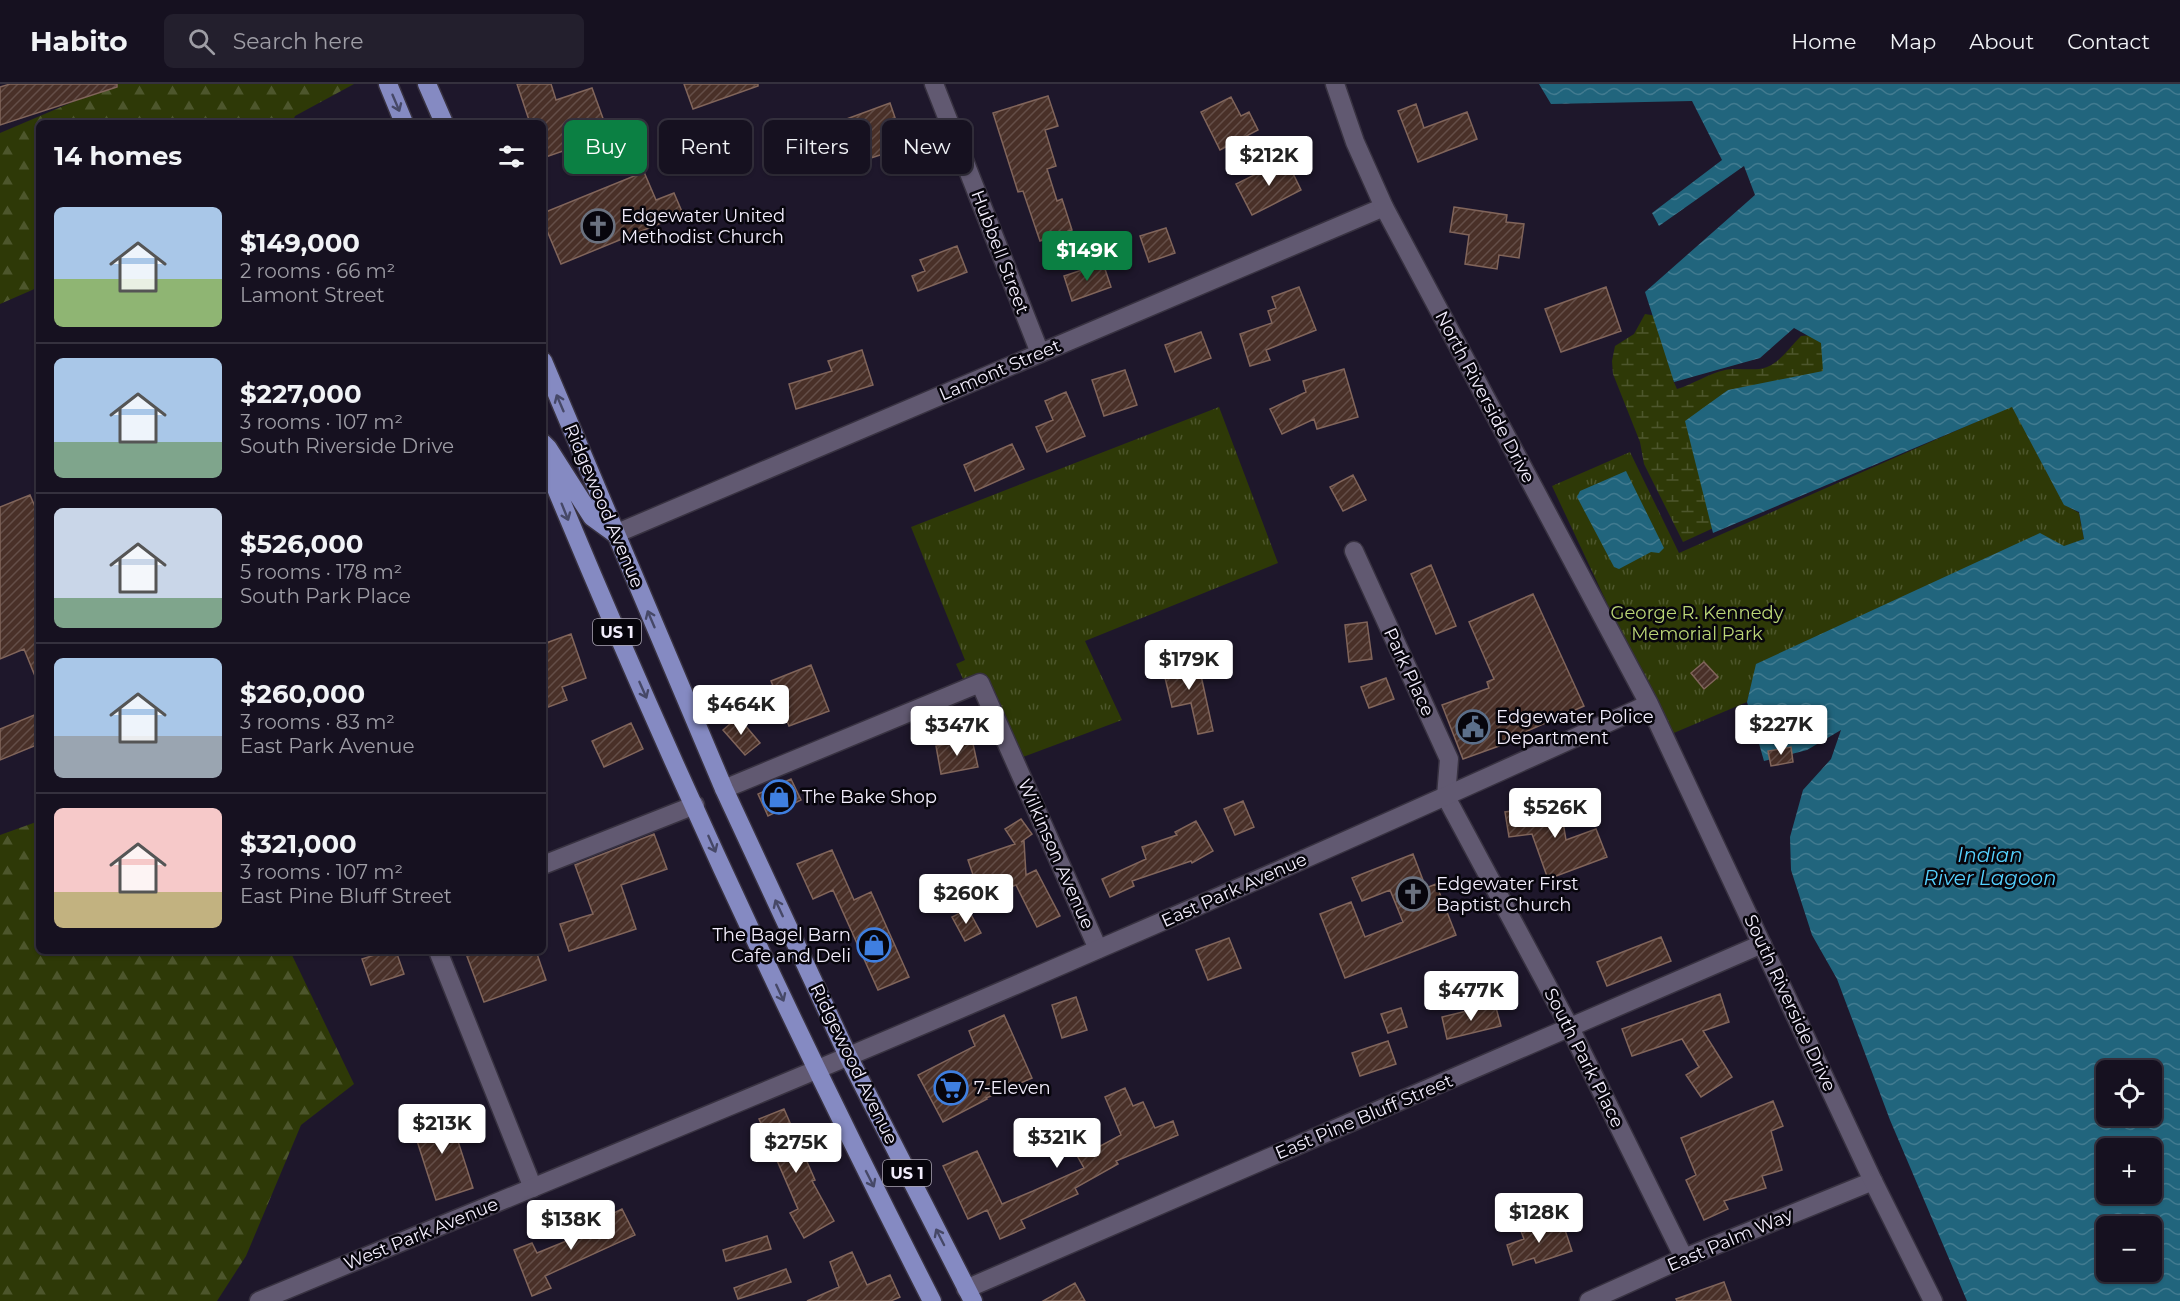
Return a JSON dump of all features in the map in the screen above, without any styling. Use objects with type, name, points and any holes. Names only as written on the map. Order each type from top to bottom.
[{"type":"main road","points":[[388,84],[403,120]]},
{"type":"main road","points":[[428,84],[443,120]]},
{"type":"main road","name":"Ridgewood Avenue","points":[[546,368],[724,789],[848,1056],[969,1295]]},
{"type":"main road","points":[[546,446],[592,517],[615,534]]},
{"type":"main road","name":"Ridgewood Avenue","points":[[546,465],[628,659],[744,916],[816,1070],[932,1301]]},
{"type":"street","name":"Hubbell Street","points":[[934,84],[1040,353]]},
{"type":"street","name":"North Riverside Drive","points":[[1335,84],[1356,142],[1384,207],[1649,704]]},
{"type":"street","name":"Lamont Street","points":[[615,534],[1384,207]]},
{"type":"street","name":"Park Place","points":[[1354,551],[1449,759],[1446,796]]},
{"type":"street","name":"Wilkinson Avenue","points":[[724,789],[980,683],[1098,949]]},
{"type":"street","name":"East Park Avenue","points":[[816,1070],[1098,949],[1649,704]]},
{"type":"street","name":"South Riverside Drive","points":[[1649,704],[1873,1181],[1933,1301]]},
{"type":"street","name":"South Park Place","points":[[1446,796],[1570,1028],[1684,1258]]},
{"type":"street","points":[[546,864],[695,805]]},
{"type":"street","name":"East Pine Bluff Street","points":[[969,1295],[1762,944]]},
{"type":"street","points":[[439,954],[533,1188]]},
{"type":"street","name":"West Park Avenue","points":[[259,1301],[816,1070]]},
{"type":"street","name":"East Palm Way","points":[[1589,1301],[1622,1295],[1684,1258],[1873,1181]]},
{"type":"green space","points":[[115,84],[354,84],[295,116],[293,120],[36,120],[36,288],[0,304],[0,133]]},
{"type":"green space","points":[[1645,314],[1657,316],[1681,368],[1673,380],[1677,389],[1725,370],[1757,369],[1772,365],[1801,336],[1816,335],[1836,361],[1720,525],[1683,542],[1644,464],[1640,442],[1613,374],[1612,361],[1615,346],[1634,334]]},
{"type":"green space","name":"George R. Kennedy Memorial Park","points":[[2012,406],[2064,504],[2079,513],[2084,539],[1757,664],[1747,702],[1669,735],[1552,486],[1630,452],[1679,553]]},
{"type":"green space","points":[[1219,407],[1278,563],[1085,641],[1122,720],[1023,757],[988,679],[977,674],[963,679],[956,664],[965,660],[911,527]]},
{"type":"green space","points":[[36,822],[36,954],[291,954],[354,1084],[301,1125],[246,1256],[217,1301],[0,1301],[0,835]]},
{"type":"water","name":"Indian River Lagoon","points":[[1539,84],[2180,84],[2180,1301],[1967,1301],[1890,1120],[1837,979],[1812,935],[1791,870],[1790,837],[1803,790],[1831,759],[1841,730],[1807,750],[1764,761],[1747,702],[1756,664],[2040,533],[2064,546],[2084,539],[2079,512],[2064,505],[2012,407],[1713,533],[1685,421],[1728,390],[1823,371],[1821,343],[1794,328],[1760,358],[1674,382],[1645,292],[1755,195],[1744,166],[1659,226],[1652,213],[1722,160],[1692,101],[1551,104]]},
{"type":"water","points":[[1626,471],[1664,548],[1659,553],[1651,552],[1619,569],[1614,567],[1577,497],[1580,491]]},
{"type":"building","points":[[10,84],[117,84],[117,87],[0,125],[0,87]]},
{"type":"building","points":[[517,84],[551,84],[556,100],[592,88],[604,120],[564,120],[564,151],[546,157],[546,120],[529,120]]},
{"type":"building","points":[[684,84],[758,84],[758,86],[693,109]]},
{"type":"building","points":[[1048,96],[1058,126],[1045,130],[1056,166],[1047,169],[1057,201],[1062,199],[1072,230],[1040,241],[1023,191],[1018,192],[993,113]]},
{"type":"building","points":[[1231,97],[1241,116],[1249,112],[1258,130],[1220,150],[1201,112]]},
{"type":"building","points":[[890,103],[896,120],[882,120],[882,154],[870,158],[870,120],[844,120]]},
{"type":"building","points":[[1416,104],[1424,128],[1467,112],[1477,139],[1418,162],[1398,111]]},
{"type":"building","points":[[1286,159],[1301,190],[1252,215],[1236,184]]},
{"type":"building","name":"Edgewater United Methodist Church","points":[[639,174],[645,174],[656,200],[674,193],[683,214],[561,264],[546,228],[546,212]]},
{"type":"building","points":[[1454,207],[1507,215],[1506,222],[1524,224],[1519,258],[1499,255],[1497,269],[1465,264],[1469,235],[1450,232]]},
{"type":"building","points":[[1166,228],[1175,253],[1149,262],[1140,236]]},
{"type":"building","points":[[957,246],[967,272],[918,291],[912,276],[925,271],[920,260]]},
{"type":"building","points":[[1103,263],[1111,287],[1072,301],[1064,276]]},
{"type":"building","points":[[1299,287],[1316,330],[1266,350],[1270,360],[1250,366],[1240,334],[1272,323],[1268,311],[1276,308],[1272,297]]},
{"type":"building","points":[[1606,287],[1621,331],[1561,352],[1545,309]]},
{"type":"building","points":[[1201,332],[1211,358],[1175,372],[1165,345]]},
{"type":"building","points":[[862,350],[873,385],[796,409],[789,384],[832,371],[828,361]]},
{"type":"building","points":[[1344,369],[1358,417],[1317,429],[1314,419],[1282,434],[1270,409],[1306,392],[1303,381]]},
{"type":"building","points":[[1125,370],[1137,405],[1104,416],[1092,380]]},
{"type":"building","points":[[1066,392],[1085,436],[1047,452],[1036,427],[1053,420],[1045,401]]},
{"type":"building","points":[[1012,444],[1024,469],[975,491],[964,465]]},
{"type":"building","points":[[1353,475],[1366,500],[1343,511],[1330,487]]},
{"type":"building","points":[[30,495],[36,509],[36,679],[24,649],[0,659],[0,507]]},
{"type":"building","points":[[1431,565],[1456,626],[1436,634],[1411,574]]},
{"type":"building","points":[[1533,594],[1584,706],[1498,744],[1499,746],[1463,759],[1442,705],[1489,688],[1487,682],[1494,679],[1469,622]]},
{"type":"building","points":[[1367,622],[1372,659],[1349,662],[1345,625]]},
{"type":"building","points":[[571,634],[586,678],[562,687],[567,700],[546,708],[546,643]]},
{"type":"building","points":[[1197,657],[1213,731],[1198,734],[1191,703],[1172,707],[1162,665]]},
{"type":"building","points":[[1704,662],[1718,677],[1704,689],[1691,673]]},
{"type":"building","points":[[811,665],[829,711],[789,726],[771,681]]},
{"type":"building","points":[[1386,678],[1394,699],[1369,708],[1361,687]]},
{"type":"building","points":[[1773,706],[1778,723],[1752,730],[1747,714]]},
{"type":"building","points":[[36,714],[36,745],[0,760],[0,729]]},
{"type":"building","points":[[738,717],[760,743],[745,755],[723,730]]},
{"type":"building","points":[[631,723],[643,749],[604,767],[592,741]]},
{"type":"building","points":[[972,739],[978,767],[941,774],[936,746]]},
{"type":"building","points":[[1791,747],[1793,762],[1771,766],[1768,751]]},
{"type":"building","name":"The Bake Shop","points":[[791,779],[801,800],[768,816],[758,794]]},
{"type":"building","points":[[1243,801],[1254,827],[1235,835],[1224,809]]},
{"type":"building","points":[[1560,804],[1566,840],[1596,829],[1607,857],[1548,879],[1532,834],[1509,837],[1505,812]]},
{"type":"building","points":[[1021,819],[1032,834],[1021,842],[1024,841],[1026,875],[1036,870],[1060,916],[1037,927],[1016,885],[981,898],[968,860],[1015,844],[1005,829]]},
{"type":"building","points":[[1196,821],[1213,851],[1192,863],[1191,861],[1132,881],[1134,886],[1110,897],[1102,879],[1146,859],[1142,847],[1177,835],[1175,832]]},
{"type":"building","points":[[654,834],[667,869],[621,885],[636,929],[569,951],[560,924],[593,914],[575,865]]},
{"type":"building","points":[[832,850],[854,900],[871,892],[909,977],[878,990],[833,890],[813,899],[797,864]]},
{"type":"building","points":[[1413,854],[1426,888],[1436,884],[1456,935],[1345,978],[1320,914],[1351,902],[1365,937],[1403,922],[1390,890],[1362,901],[1352,878]]},
{"type":"building","points":[[968,909],[981,933],[965,941],[952,917]]},
{"type":"building","points":[[1661,937],[1671,961],[1607,986],[1597,962]]},
{"type":"building","points":[[1229,938],[1241,968],[1208,980],[1196,950]]},
{"type":"building","points":[[378,954],[397,954],[404,974],[371,985],[362,959]]},
{"type":"building","points":[[466,954],[537,954],[546,980],[484,1002]]},
{"type":"building","points":[[1720,994],[1729,1022],[1703,1031],[1732,1077],[1701,1097],[1686,1075],[1699,1067],[1682,1039],[1632,1056],[1622,1029]]},
{"type":"building","points":[[1076,997],[1087,1030],[1062,1038],[1052,1005]]},
{"type":"building","points":[[1495,1004],[1501,1026],[1447,1039],[1442,1017]]},
{"type":"building","points":[[1401,1008],[1407,1027],[1388,1033],[1381,1014]]},
{"type":"building","points":[[1004,1015],[1032,1078],[986,1098],[943,1122],[918,1075],[975,1046],[969,1031]]},
{"type":"building","points":[[1388,1041],[1396,1064],[1360,1076],[1352,1053]]},
{"type":"building","points":[[1125,1088],[1133,1106],[1143,1102],[1155,1128],[1173,1121],[1178,1135],[1116,1161],[1118,1164],[1075,1188],[1078,1194],[1021,1220],[1025,1228],[1000,1239],[987,1210],[968,1219],[943,1166],[977,1151],[1002,1204],[1033,1191],[1084,1168],[1071,1145],[1085,1137],[1093,1150],[1121,1135],[1105,1097]]},
{"type":"building","points":[[1773,1101],[1783,1126],[1771,1131],[1782,1170],[1762,1176],[1766,1188],[1724,1201],[1728,1209],[1704,1220],[1686,1180],[1696,1175],[1681,1138]]},
{"type":"building","points":[[784,1109],[815,1180],[812,1181],[834,1221],[804,1238],[790,1213],[798,1209],[759,1119]]},
{"type":"building","points":[[448,1110],[473,1188],[436,1200],[411,1122]]},
{"type":"building","points":[[622,1209],[635,1235],[545,1276],[551,1288],[532,1296],[514,1250],[532,1243],[537,1253],[598,1228],[595,1222]]},
{"type":"building","points":[[1533,1222],[1537,1233],[1563,1224],[1572,1251],[1536,1263],[1534,1258],[1513,1265],[1507,1245],[1524,1239],[1519,1226]]},
{"type":"building","points":[[767,1236],[771,1249],[726,1261],[723,1250]]},
{"type":"building","points":[[852,1252],[867,1285],[890,1275],[900,1297],[891,1301],[807,1301],[839,1287],[830,1262]]},
{"type":"building","points":[[786,1269],[791,1282],[738,1299],[734,1288]]},
{"type":"building","points":[[1724,1282],[1731,1301],[1677,1301],[1676,1299]]},
{"type":"building","points":[[1075,1283],[1085,1301],[1043,1301]]},
{"type":"place","name":"Edgewater United Methodist Church","points":[[598,226]]},
{"type":"place","name":"Edgewater Police Department","points":[[1473,727]]},
{"type":"place","name":"The Bake Shop","points":[[779,797]]},
{"type":"place","name":"Edgewater First Baptist Church","points":[[1413,894]]},
{"type":"place","name":"The Bagel Barn Cafe and Deli","points":[[874,945]]},
{"type":"place","name":"7-Eleven","points":[[951,1088]]}]
